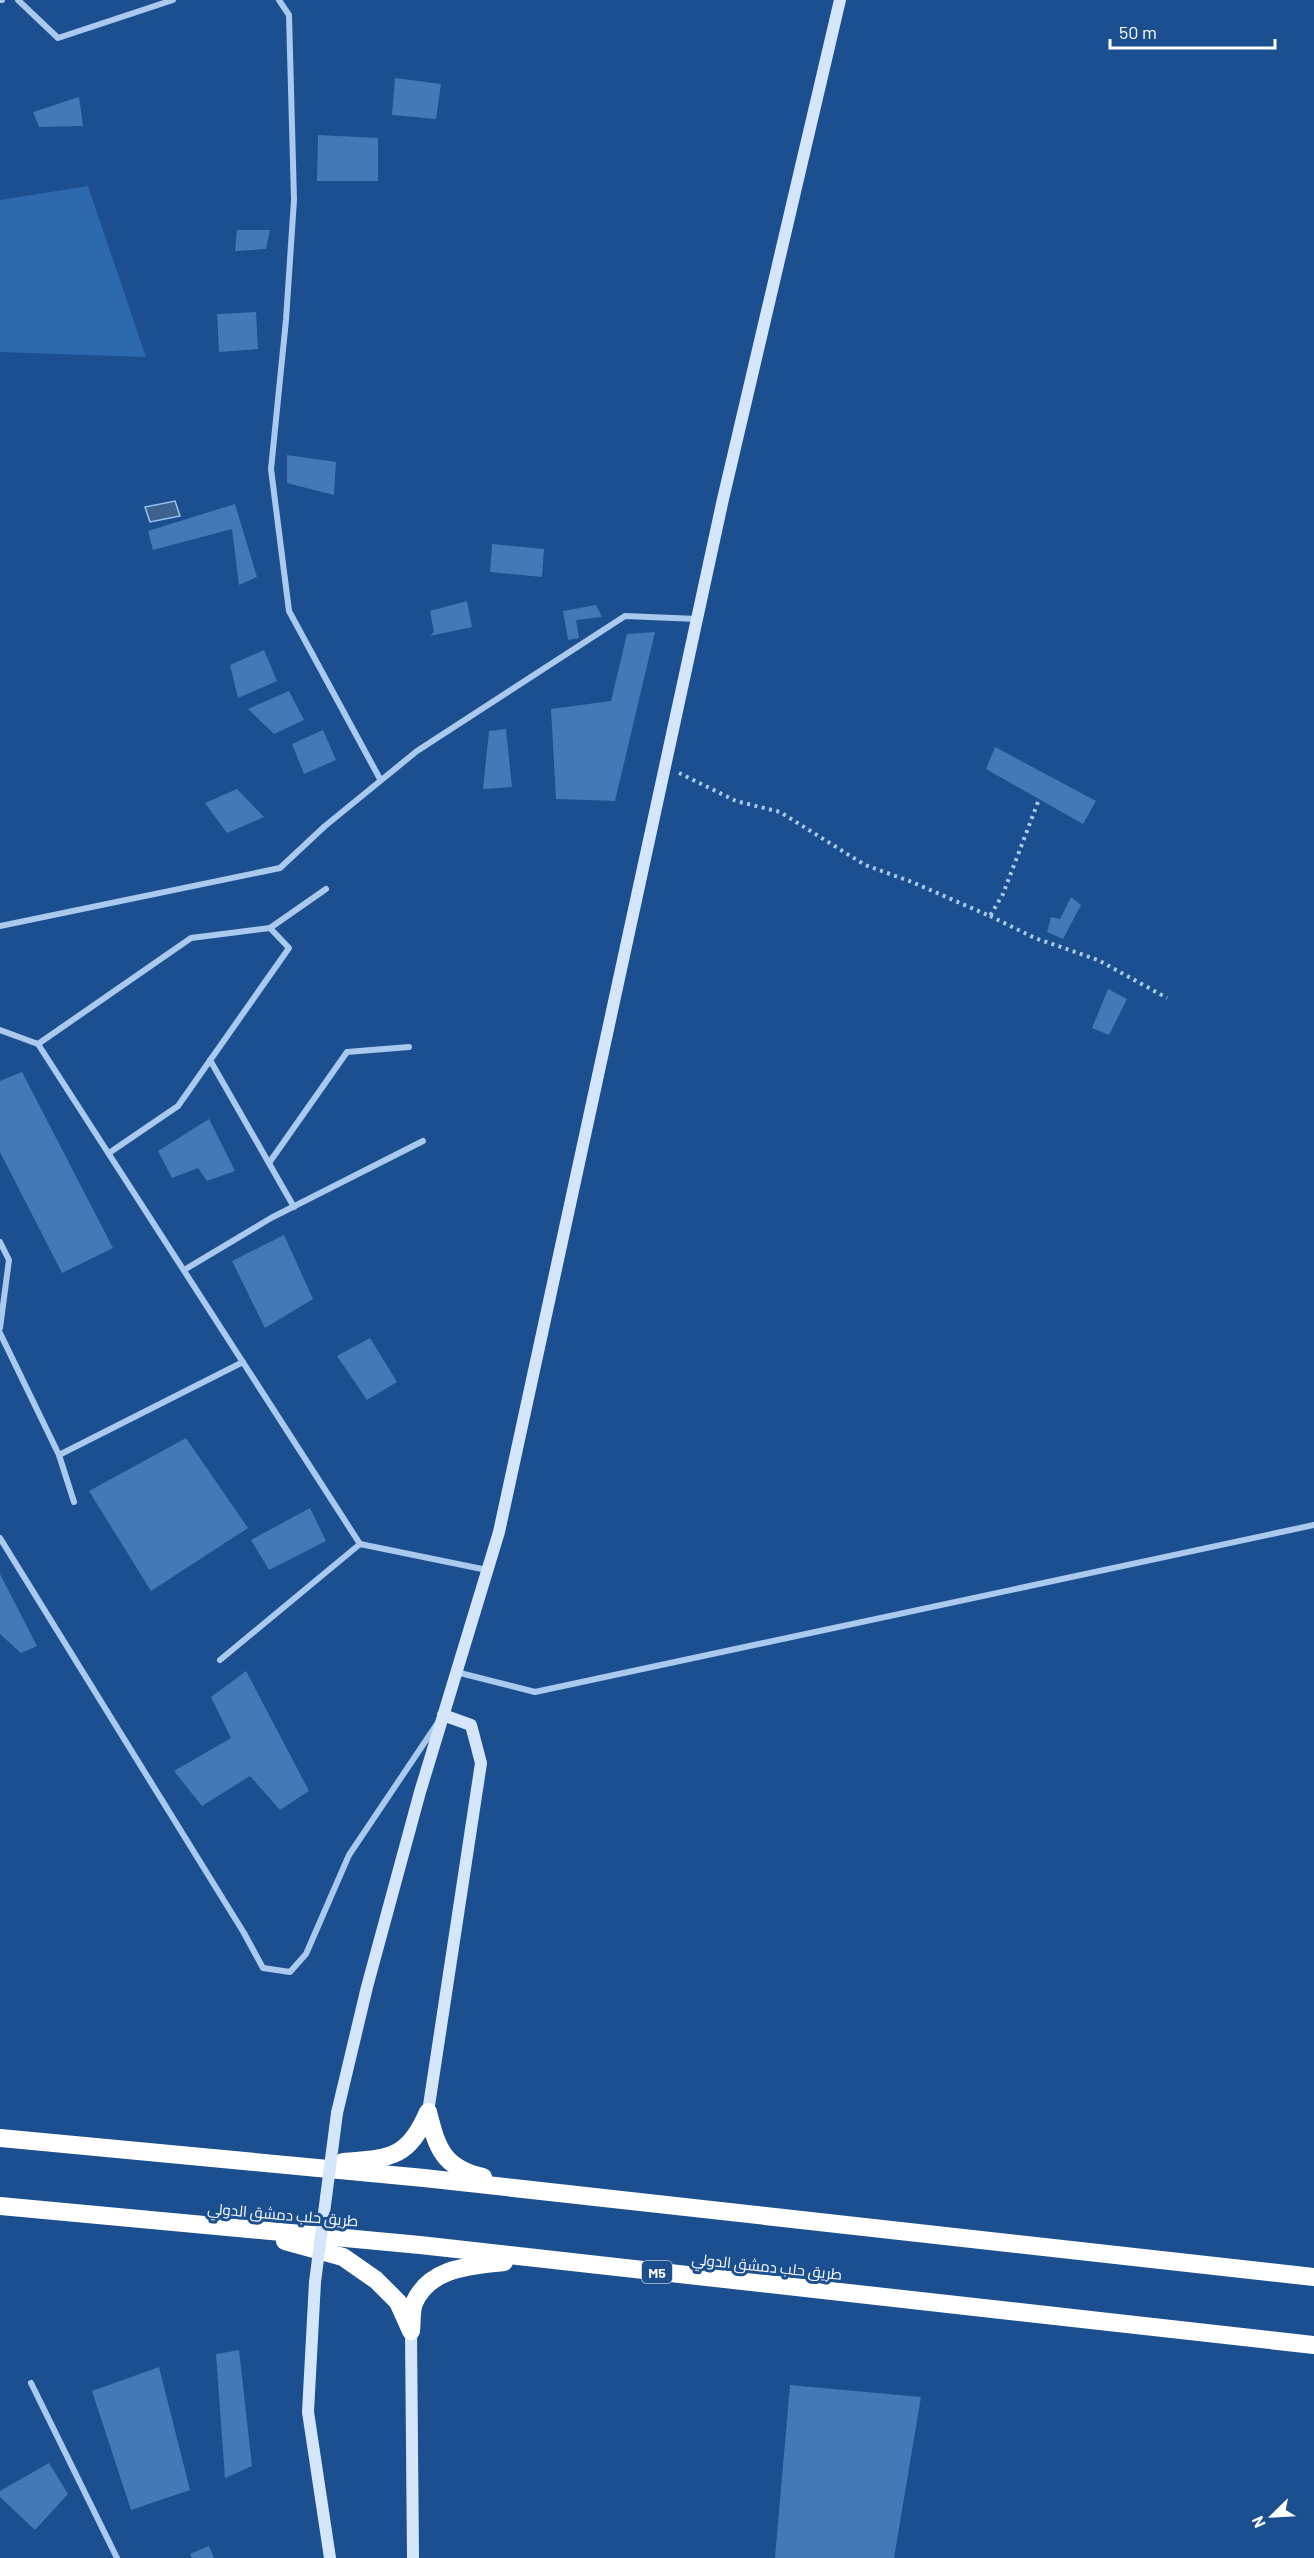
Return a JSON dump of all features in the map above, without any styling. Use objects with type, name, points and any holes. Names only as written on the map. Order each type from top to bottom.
[{"type":"highway","points":[[295,2166],[381,2159],[406,2147],[418,2136],[428,2112]]},
{"type":"highway","points":[[428,2112],[434,2135],[444,2157],[468,2174],[540,2191]]},
{"type":"highway","points":[[0,2138],[540,2191],[1314,2277]]},
{"type":"highway","name":"طريق حلب دمشق الدولي","points":[[0,2206],[532,2258],[1314,2345]]},
{"type":"highway","points":[[240,2228],[343,2257],[376,2280],[398,2302],[411,2331]]},
{"type":"highway","points":[[411,2331],[414,2304],[425,2288],[440,2274],[461,2267],[532,2258]]},
{"type":"main road","points":[[330,2558],[308,2412],[315,2282],[337,2113],[367,1987],[442,1715],[502,1520],[697,619],[840,0]]},
{"type":"main road","points":[[428,2112],[481,1764],[471,1725],[442,1715]]},
{"type":"main road","points":[[411,2331],[413,2558]]},
{"type":"street","points":[[18,0],[58,38],[173,0]]},
{"type":"street","points":[[279,0],[289,15],[294,200],[286,320],[271,470],[289,611],[380,779]]},
{"type":"street","points":[[0,926],[280,868],[380,779],[417,751],[625,616],[697,619]]},
{"type":"street","points":[[38,1044],[191,938],[270,928],[326,889]]},
{"type":"street","points":[[109,1153],[178,1106],[288,948],[270,928]]},
{"type":"street","points":[[0,1030],[38,1044],[360,1544],[488,1570]]},
{"type":"street","points":[[269,1163],[347,1052],[409,1047]]},
{"type":"street","points":[[210,1060],[294,1207]]},
{"type":"street","points":[[184,1270],[294,1207],[423,1142]]},
{"type":"street","points":[[0,1242],[9,1260],[0,1328]]},
{"type":"street","points":[[0,1333],[59,1455],[74,1502]]},
{"type":"street","points":[[59,1455],[243,1362]]},
{"type":"street","points":[[456,1672],[536,1692],[1314,1525]]},
{"type":"street","points":[[0,1538],[244,1933],[263,1968],[290,1972],[306,1954],[349,1856],[442,1715]]},
{"type":"street","points":[[220,1660],[360,1544]]},
{"type":"street","points":[[31,2383],[117,2558]]},
{"type":"path","points":[[664,768],[681,773],[736,801],[780,812],[865,865],[912,882],[1035,938],[1098,960],[1167,998]]},
{"type":"path","points":[[990,916],[1002,894],[1038,802]]},
{"type":"shaded area","points":[[88,186],[146,357],[0,352],[0,200]]},
{"type":"shaded area","points":[[175,501],[180,516],[150,522],[145,507]]},
{"type":"building","points":[[395,78],[441,84],[436,119],[392,115]]},
{"type":"building","points":[[79,97],[83,126],[39,127],[33,112]]},
{"type":"building","points":[[318,135],[378,138],[378,181],[317,181]]},
{"type":"building","points":[[237,230],[270,230],[266,249],[235,251]]},
{"type":"building","points":[[256,312],[258,349],[219,352],[217,314]]},
{"type":"building","points":[[287,455],[336,462],[334,495],[287,483]]},
{"type":"building","points":[[235,504],[257,577],[239,585],[232,529],[153,550],[148,531]]},
{"type":"building","points":[[492,544],[544,549],[542,577],[490,572]]},
{"type":"building","points":[[467,601],[472,627],[430,636],[434,632],[430,611]]},
{"type":"building","points":[[596,605],[602,617],[576,620],[579,638],[568,640],[563,611]]},
{"type":"building","points":[[655,632],[615,801],[556,799],[551,709],[611,701],[627,634]]},
{"type":"building","points":[[264,650],[277,681],[238,698],[230,665]]},
{"type":"building","points":[[289,691],[304,720],[274,734],[248,709]]},
{"type":"building","points":[[506,729],[512,787],[483,789],[489,731]]},
{"type":"building","points":[[323,730],[336,760],[304,774],[292,744]]},
{"type":"building","points":[[995,747],[1096,801],[1083,824],[986,769]]},
{"type":"building","points":[[237,789],[264,817],[227,833],[205,803]]},
{"type":"building","points":[[1071,897],[1081,905],[1063,939],[1047,932],[1051,917],[1060,919]]},
{"type":"building","points":[[1108,989],[1127,999],[1109,1035],[1092,1028]]},
{"type":"building","points":[[22,1072],[113,1248],[62,1273],[0,1152],[0,1081]]},
{"type":"building","points":[[209,1119],[235,1171],[207,1181],[198,1168],[172,1178],[158,1151]]},
{"type":"building","points":[[284,1235],[313,1299],[265,1328],[232,1261]]},
{"type":"building","points":[[370,1338],[397,1382],[367,1400],[337,1356]]},
{"type":"building","points":[[186,1438],[248,1528],[151,1591],[89,1491]]},
{"type":"building","points":[[310,1508],[326,1541],[269,1570],[251,1540]]},
{"type":"building","points":[[0,1574],[37,1646],[21,1653],[0,1634]]},
{"type":"building","points":[[246,1671],[309,1791],[280,1810],[250,1776],[202,1806],[174,1771],[231,1738],[211,1697]]},
{"type":"building","points":[[239,2350],[252,2466],[225,2478],[216,2354]]},
{"type":"building","points":[[159,2367],[190,2490],[131,2510],[92,2391]]},
{"type":"building","points":[[790,2385],[921,2397],[894,2558],[775,2558]]},
{"type":"building","points":[[49,2463],[68,2494],[35,2530],[0,2497],[0,2491]]},
{"type":"building","points":[[209,2546],[214,2558],[192,2558],[190,2554]]}]
